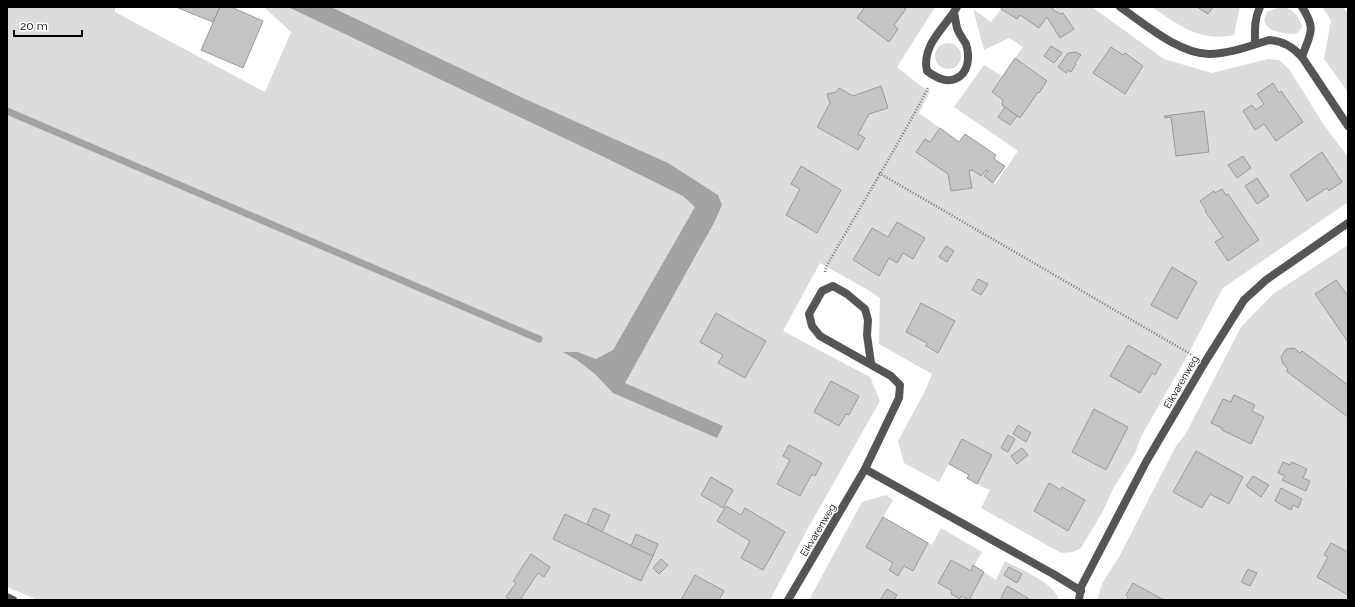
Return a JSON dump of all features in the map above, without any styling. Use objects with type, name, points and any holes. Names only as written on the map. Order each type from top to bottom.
[{"type":"street","points":[[1120,7],[1175,45],[1193,51],[1209,54],[1224,52],[1269,40],[1277,40],[1295,49],[1302,57],[1348,126]]},
{"type":"street","points":[[1255,44],[1256,15],[1260,7]]},
{"type":"street","points":[[1302,7],[1310,20],[1311,28],[1302,57]]},
{"type":"street","points":[[956,10],[957,27],[966,45],[969,56],[963,74],[957,79],[950,81],[941,79],[927,72],[925,63],[928,48],[956,10]]},
{"type":"street","name":"Eikvarenweg","points":[[1079,600],[1081,586],[1146,462],[1204,362],[1244,300],[1266,280],[1348,223]]},
{"type":"street","points":[[822,291],[833,286],[847,294],[865,309],[868,320],[867,335],[871,364]]},
{"type":"street","name":"Eikvarenweg","points":[[788,600],[865,469],[899,398],[900,385],[891,376],[820,336],[812,326],[809,314],[822,291]]},
{"type":"street","points":[[865,469],[1081,591]]},
{"type":"street","points":[[7,598],[13,600]]},
{"type":"path","points":[[822,291],[826,267],[879,173],[906,129],[934,76]]},
{"type":"path","points":[[879,173],[1204,362]]},
{"type":"shaded area","points":[[7,7],[115,7],[115,12],[265,92],[291,32],[264,7],[865,7],[857,19],[889,41],[898,29],[894,25],[905,9],[903,7],[935,7],[897,67],[921,86],[930,91],[919,113],[940,128],[930,142],[925,139],[916,152],[948,174],[952,191],[972,188],[969,171],[972,170],[981,176],[986,170],[988,171],[984,177],[995,184],[1018,151],[954,107],[984,65],[1002,76],[992,92],[1003,100],[1002,103],[1005,107],[998,117],[1010,125],[1017,116],[1020,118],[1047,81],[1015,58],[1023,47],[1009,38],[984,50],[973,9],[991,22],[1001,9],[1017,19],[1020,15],[1039,28],[1047,17],[1060,38],[1073,29],[1064,13],[1060,14],[1052,9],[1053,7],[1092,7],[1164,59],[1212,73],[1268,59],[1279,60],[1289,69],[1324,125],[1348,157],[1348,202],[1223,288],[1186,358],[1142,435],[1135,453],[1113,489],[1103,511],[1081,548],[1073,552],[1062,553],[981,508],[990,490],[977,484],[992,455],[962,439],[939,482],[904,463],[898,441],[926,389],[932,374],[879,344],[880,298],[820,263],[783,331],[870,377],[880,401],[807,530],[770,600],[719,600],[724,591],[696,575],[681,600],[520,600],[538,573],[544,577],[550,567],[531,554],[513,580],[516,583],[506,597],[510,600],[38,600],[7,587]],"holes":[[[1111,47],[1123,55],[1125,53],[1143,66],[1124,94],[1094,73]],[[1076,52],[1081,55],[1071,72],[1068,70],[1065,73],[1058,67],[1068,54]],[[1273,83],[1279,93],[1281,92],[1303,122],[1276,141],[1264,124],[1255,130],[1243,112],[1252,105],[1256,110],[1264,104],[1257,94]],[[881,86],[888,108],[869,114],[858,134],[865,138],[857,150],[817,127],[830,103],[828,94],[836,92],[839,88],[853,96]],[[1204,112],[1208,152],[1176,156],[1171,117]],[[1322,152],[1342,182],[1329,191],[1327,188],[1307,201],[1290,175]],[[1242,156],[1251,168],[1237,178],[1228,165]],[[801,166],[841,190],[817,233],[786,215],[800,189]],[[1257,178],[1268,196],[1257,204],[1245,186]],[[1222,189],[1226,195],[1228,195],[1259,240],[1228,261],[1216,242],[1223,237],[1205,211],[1206,210],[1200,201]],[[722,205],[699,251],[624,383],[722,426],[607,386]],[[897,222],[925,239],[913,259],[903,253],[897,263],[889,258],[879,276],[853,261],[872,228],[888,237]],[[1172,267],[1197,282],[1177,319],[1151,305]],[[921,303],[955,321],[938,353],[926,347],[927,343],[906,332]],[[1128,345],[1161,364],[1155,375],[1152,373],[1140,393],[1110,376]],[[831,381],[859,396],[849,415],[846,414],[839,426],[814,412]],[[1094,410],[1105,470],[1072,452]],[[789,445],[822,464],[815,476],[812,474],[800,496],[777,484],[790,460],[783,456]],[[711,478],[733,490],[722,508],[701,495]],[[1049,483],[1061,489],[1062,487],[1085,500],[1068,531],[1034,511]],[[726,506],[741,515],[745,508],[785,532],[763,570],[741,558],[750,541],[717,521]],[[594,508],[609,515],[602,532],[631,546],[636,534],[658,544],[641,581],[553,539],[587,524]]]},
{"type":"shaded area","points":[[288,7],[331,7],[523,98],[668,163],[718,195],[722,205],[714,223],[625,383],[723,426],[717,438],[613,393],[595,374],[577,360],[563,352],[578,352],[596,359],[613,350],[695,207],[683,196],[604,157]]},
{"type":"shaded area","points":[[1152,7],[1197,7],[1208,14],[1213,7],[1240,7],[1234,35],[1222,37],[1200,34],[1191,31]]},
{"type":"shaded area","points":[[1280,7],[1288,8],[1299,18],[1302,26],[1297,33],[1287,34],[1278,32],[1266,25],[1264,20],[1267,12]]},
{"type":"shaded area","points":[[1322,7],[1343,7],[1348,14],[1348,92],[1324,59],[1331,20]]},
{"type":"shaded area","points":[[948,43],[957,47],[961,56],[957,65],[948,69],[939,65],[935,56],[939,47]]},
{"type":"shaded area","points":[[1348,245],[1348,296],[1336,280],[1315,295],[1348,342],[1348,385],[1302,351],[1300,353],[1294,348],[1286,349],[1281,357],[1283,364],[1288,369],[1286,371],[1348,417],[1348,477],[1346,481],[1348,482],[1348,552],[1331,543],[1324,555],[1328,557],[1317,577],[1348,595],[1348,600],[1164,600],[1134,583],[1126,595],[1128,598],[1127,600],[1097,600],[1103,582],[1119,557],[1176,446],[1185,435],[1241,327],[1273,294]],"holes":[[[1235,395],[1255,405],[1252,411],[1264,417],[1251,444],[1211,423],[1223,399],[1231,402]],[[1196,451],[1243,478],[1229,504],[1210,494],[1202,508],[1173,492]],[[1292,462],[1307,468],[1303,478],[1310,481],[1306,491],[1283,480]],[[1253,476],[1269,485],[1262,496],[1247,486]],[[1281,488],[1302,499],[1298,507],[1293,505],[1291,509],[1275,501]]]},
{"type":"shaded area","points":[[886,495],[893,500],[866,547],[893,563],[889,570],[898,576],[904,566],[913,571],[928,543],[932,545],[941,528],[982,552],[971,571],[951,560],[938,583],[952,591],[951,594],[960,599],[961,596],[968,600],[894,600],[897,595],[887,589],[880,600],[809,600],[862,502]]},
{"type":"shaded area","points":[[1005,561],[1028,572],[1044,582],[1056,594],[1059,600],[1027,600],[1028,597],[1007,586],[1000,600],[969,600],[984,572],[996,580]]},
{"type":"building","points":[[176,7],[220,7],[213,22]]},
{"type":"building","points":[[220,7],[231,7],[263,21],[243,68],[201,50]]},
{"type":"building","points":[[865,7],[903,7],[906,9],[894,25],[898,29],[889,42],[857,18]]},
{"type":"building","points":[[1002,7],[1053,7],[1052,9],[1060,14],[1063,13],[1074,29],[1060,38],[1047,17],[1039,28],[1020,15],[1017,19],[1001,9]]},
{"type":"building","points":[[1197,7],[1213,7],[1208,14]]},
{"type":"building","points":[[1051,46],[1062,53],[1054,63],[1044,56]]},
{"type":"building","points":[[1111,47],[1123,55],[1125,53],[1143,66],[1125,94],[1093,73]]},
{"type":"building","points":[[1076,52],[1081,55],[1071,72],[1068,70],[1066,73],[1058,67],[1068,53]]},
{"type":"building","points":[[1015,58],[1047,81],[1020,118],[1003,106],[1003,100],[992,92]]},
{"type":"building","points":[[1273,83],[1279,93],[1281,91],[1303,122],[1276,141],[1264,124],[1255,130],[1243,111],[1252,105],[1256,110],[1264,104],[1257,94]]},
{"type":"building","points":[[881,86],[888,108],[869,114],[858,134],[865,138],[858,150],[817,127],[830,103],[827,94],[836,92],[839,88],[853,96]]},
{"type":"building","points":[[1005,107],[1017,116],[1010,125],[998,117]]},
{"type":"building","points":[[1204,111],[1209,152],[1176,156],[1171,117],[1165,118],[1164,116]]},
{"type":"building","points":[[940,128],[959,142],[965,134],[996,155],[994,159],[1005,166],[993,183],[984,176],[988,171],[986,170],[981,176],[972,170],[969,171],[972,188],[951,191],[948,174],[916,152],[925,139],[930,142]]},
{"type":"building","points":[[1322,152],[1342,182],[1329,191],[1327,188],[1307,201],[1290,175]]},
{"type":"building","points":[[1243,156],[1251,168],[1237,178],[1228,165]]},
{"type":"building","points":[[801,166],[841,190],[817,233],[786,215],[800,189],[791,184]]},
{"type":"building","points":[[1257,178],[1269,196],[1257,204],[1245,186]]},
{"type":"building","points":[[1222,189],[1226,195],[1228,194],[1259,240],[1228,261],[1215,242],[1223,237],[1200,201],[1214,191],[1215,193]]},
{"type":"building","points":[[897,222],[925,238],[913,259],[903,253],[897,263],[889,258],[879,276],[853,260],[872,228],[888,237]]},
{"type":"building","points":[[946,246],[954,251],[947,262],[939,257]]},
{"type":"building","points":[[1172,267],[1197,282],[1177,319],[1151,305]]},
{"type":"building","points":[[978,279],[988,284],[981,295],[972,290]]},
{"type":"building","points":[[1336,280],[1348,296],[1348,342],[1315,294]]},
{"type":"building","points":[[921,303],[955,321],[938,353],[926,346],[927,343],[906,332]]},
{"type":"building","points":[[716,313],[766,341],[745,378],[718,363],[723,355],[700,342]]},
{"type":"building","points":[[1128,345],[1161,364],[1155,375],[1152,373],[1140,393],[1110,376]]},
{"type":"building","points":[[1294,348],[1300,353],[1302,351],[1348,385],[1348,417],[1286,371],[1288,369],[1283,364],[1281,357],[1286,349]]},
{"type":"building","points":[[831,381],[859,396],[849,415],[846,414],[839,426],[814,412]]},
{"type":"building","points":[[1234,395],[1255,405],[1252,411],[1264,417],[1251,444],[1211,423],[1223,399],[1231,402]]},
{"type":"building","points":[[1094,409],[1128,427],[1106,470],[1072,452]]},
{"type":"building","points":[[1018,425],[1031,433],[1026,442],[1013,434]]},
{"type":"building","points":[[1008,435],[1015,439],[1008,452],[1001,448]]},
{"type":"building","points":[[962,439],[992,455],[977,484],[967,478],[969,475],[949,464]]},
{"type":"building","points":[[789,445],[822,463],[815,476],[812,474],[800,496],[777,484],[790,460],[783,456]]},
{"type":"building","points":[[1022,448],[1028,455],[1017,464],[1011,456]]},
{"type":"building","points":[[1196,451],[1243,477],[1229,504],[1210,494],[1202,508],[1173,492]]},
{"type":"building","points":[[1283,462],[1290,465],[1292,462],[1307,469],[1303,478],[1310,481],[1306,491],[1282,480],[1285,476],[1278,473]]},
{"type":"building","points":[[1253,476],[1269,485],[1261,497],[1246,486]]},
{"type":"building","points":[[711,477],[733,490],[723,508],[701,495]]},
{"type":"building","points":[[1049,483],[1061,490],[1062,487],[1085,500],[1068,531],[1034,511]]},
{"type":"building","points":[[1281,488],[1302,499],[1298,508],[1293,505],[1291,510],[1275,501]]},
{"type":"building","points":[[726,506],[741,515],[745,508],[785,532],[763,570],[741,558],[750,541],[717,521]]},
{"type":"building","points":[[594,508],[610,515],[602,532],[587,524]]},
{"type":"building","points":[[565,514],[653,556],[641,581],[553,539]]},
{"type":"building","points":[[883,517],[928,543],[913,571],[904,566],[898,576],[889,570],[893,563],[866,547]]},
{"type":"building","points":[[636,534],[658,544],[653,556],[631,546]]},
{"type":"building","points":[[1331,543],[1348,552],[1348,595],[1317,577],[1328,557],[1324,555]]},
{"type":"building","points":[[531,554],[550,567],[544,577],[538,573],[520,600],[510,600],[506,597],[516,583],[513,581]]},
{"type":"building","points":[[661,559],[668,565],[659,574],[653,568]]},
{"type":"building","points":[[951,560],[971,571],[973,565],[984,572],[969,600],[961,596],[960,599],[951,594],[952,591],[938,583]]},
{"type":"building","points":[[1009,567],[1022,574],[1017,583],[1004,575]]},
{"type":"building","points":[[1248,569],[1257,573],[1250,586],[1241,582]]},
{"type":"building","points":[[695,575],[724,591],[719,600],[681,600]]},
{"type":"building","points":[[1133,583],[1164,600],[1127,600],[1128,598],[1126,595]]},
{"type":"building","points":[[1007,586],[1028,598],[1027,600],[1000,600]]},
{"type":"building","points":[[887,589],[897,595],[894,600],[880,600]]},
{"type":"waterway","points":[[7,111],[539,339]]}]
